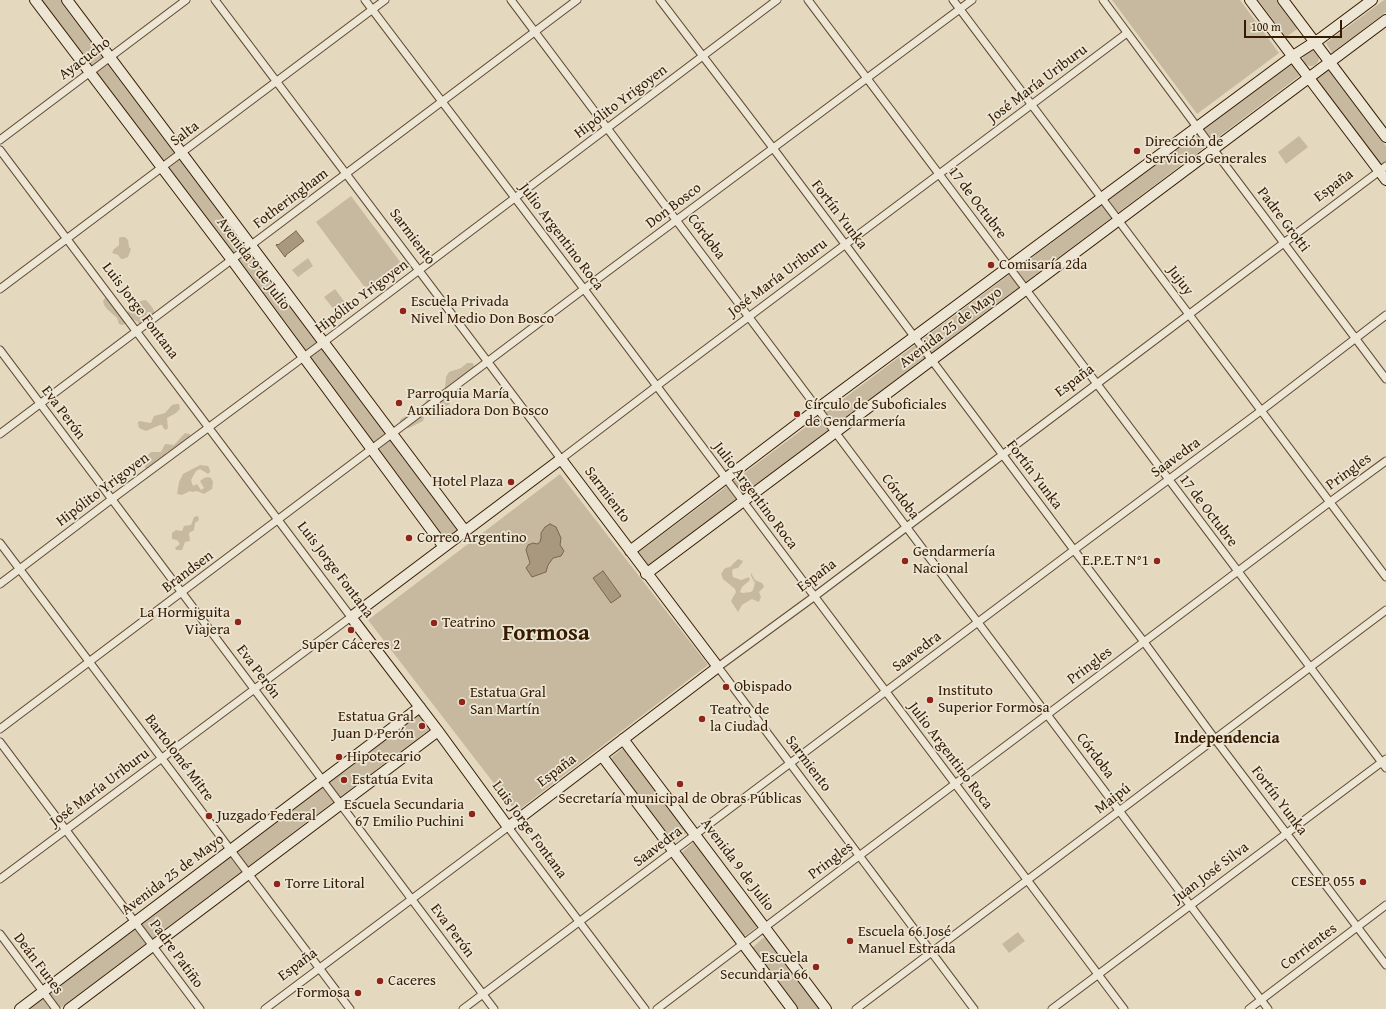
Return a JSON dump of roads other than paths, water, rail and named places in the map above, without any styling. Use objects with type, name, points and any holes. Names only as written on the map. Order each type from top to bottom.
[{"type":"main road","name":"Avenida 9 de Julio","points":[[35,0],[232,260],[444,547]]},
{"type":"main road","name":"Avenida 9 de Julio","points":[[67,0],[465,531]]},
{"type":"main road","points":[[1250,0],[1383,169],[1386,180]]},
{"type":"main road","points":[[1283,0],[1386,138]]},
{"type":"main road","name":"Avenida 25 de Mayo","points":[[630,551],[817,409],[1293,56],[1315,42],[1372,0]]},
{"type":"main road","name":"Avenida 25 de Mayo","points":[[646,574],[1331,63],[1386,20]]},
{"type":"main road","points":[[351,617],[561,459]]},
{"type":"main road","name":"Sarmiento","points":[[561,459],[646,574],[718,667]]},
{"type":"main road","name":"Luis Jorge Fontana","points":[[351,617],[438,731],[508,827]]},
{"type":"main road","name":"España","points":[[508,827],[718,667]]},
{"type":"main road","name":"Avenida 25 de Mayo","points":[[20,1009],[420,707]]},
{"type":"main road","points":[[69,1009],[438,731]]},
{"type":"main road","name":"Avenida 9 de Julio","points":[[623,739],[826,1009]]},
{"type":"main road","points":[[602,756],[792,1009]]},
{"type":"street","name":"Ayacucho","points":[[0,140],[186,0]]},
{"type":"street","name":"Sarmiento","points":[[215,0],[561,459]]},
{"type":"street","name":"Julio Argentino Roca","points":[[365,0],[584,289],[1124,1009]]},
{"type":"street","name":"Salta","points":[[0,289],[385,0]]},
{"type":"street","name":"Córdoba","points":[[511,0],[1268,1009]]},
{"type":"street","name":"Fotheringham","points":[[0,434],[577,0]]},
{"type":"street","name":"Fortín Yunka","points":[[660,0],[773,148],[914,338],[1386,965]]},
{"type":"street","name":"Hipólito Yrigoyen","points":[[0,584],[324,342],[777,0]]},
{"type":"street","name":"17 de Octubre","points":[[808,0],[1310,668],[1385,763]]},
{"type":"street","name":"Jujuy","points":[[953,0],[1386,577]]},
{"type":"street","name":"Don Bosco","points":[[392,434],[972,0]]},
{"type":"street","name":"Padre Grotti","points":[[1103,0],[1197,128],[1386,378]]},
{"type":"street","name":"José María Uriburu","points":[[561,459],[1127,32]]},
{"type":"street","name":"Luis Jorge Fontana","points":[[0,150],[351,617]]},
{"type":"street","name":"España","points":[[718,667],[1383,169]]},
{"type":"street","name":"Saavedra","points":[[463,1009],[580,923],[1386,316]]},
{"type":"street","name":"Eva Perón","points":[[0,350],[183,592],[494,1009]]},
{"type":"street","name":"Brandsen","points":[[0,729],[392,434]]},
{"type":"street","name":"Pringles","points":[[658,1009],[859,856],[1386,461]]},
{"type":"street","name":"Bartolomé Mitre","points":[[0,543],[350,1009]]},
{"type":"street","name":"Maipú","points":[[856,1009],[1386,610]]},
{"type":"street","name":"José María Uriburu","points":[[0,879],[351,617]]},
{"type":"street","name":"Sarmiento","points":[[718,667],[974,1009]]},
{"type":"street","name":"Padre Patiño","points":[[0,742],[200,1009]]},
{"type":"street","name":"Juan José Silva","points":[[1052,1009],[1287,833],[1385,763]]},
{"type":"street","name":"España","points":[[265,1009],[411,898],[508,827]]},
{"type":"street","name":"Luis Jorge Fontana","points":[[508,827],[645,1009]]},
{"type":"street","name":"Corrientes","points":[[1249,1009],[1386,905]]},
{"type":"street","name":"Deán Funes","points":[[0,934],[56,1009]]},
{"type":"place","name":"Dirección de Servicios Generales","points":[[1137,151]]},
{"type":"place","name":"Comisaría 2da","points":[[991,265]]},
{"type":"place","name":"Escuela Privada Nivel Medio Don Bosco","points":[[403,311]]},
{"type":"place","name":"Parroquia María Auxiliadora Don Bosco","points":[[399,403]]},
{"type":"place","name":"Círculo de Suboficiales de Gendarmería","points":[[797,414]]},
{"type":"place","name":"Hotel Plaza","points":[[511,482]]},
{"type":"place","name":"Correo Argentino","points":[[409,538]]},
{"type":"place","name":"Gendarmería Nacional","points":[[905,561]]},
{"type":"place","name":"E.P.E.T N°1","points":[[1157,561]]},
{"type":"place","name":"La Hormiguita Viajera","points":[[238,622]]},
{"type":"place","name":"Teatrino","points":[[434,623]]},
{"type":"place","name":"Super Cáceres 2","points":[[351,630]]},
{"type":"place","name":"Obispado","points":[[726,687]]},
{"type":"place","name":"Instituto Superior Formosa","points":[[930,700]]},
{"type":"place","name":"Estatua Gral San Martín","points":[[462,702]]},
{"type":"place","name":"Teatro de la Ciudad","points":[[702,719]]},
{"type":"place","name":"Estatua Gral Juan D Perón","points":[[422,726]]},
{"type":"place","name":"Hipotecario","points":[[339,757]]},
{"type":"place","name":"Estatua Evita","points":[[344,780]]},
{"type":"place","name":"Secretaría municipal de Obras Públicas","points":[[680,784]]},
{"type":"place","name":"Escuela Secundaria 67 Emilio Puchini","points":[[472,814]]},
{"type":"place","name":"Juzgado Federal","points":[[209,816]]},
{"type":"place","name":"CESEP 055","points":[[1363,882]]},
{"type":"place","name":"Torre Litoral","points":[[277,884]]},
{"type":"place","name":"Escuela 66 José Manuel Estrada","points":[[850,941]]},
{"type":"place","name":"Escuela Secundaria 66","points":[[816,967]]},
{"type":"place","name":"Caceres","points":[[380,981]]},
{"type":"place","name":"Formosa","points":[[358,993]]},
{"type":"district","name":"Formosa","points":[[546,634]]},
{"type":"district","name":"Independencia","points":[[1227,739]]}]
